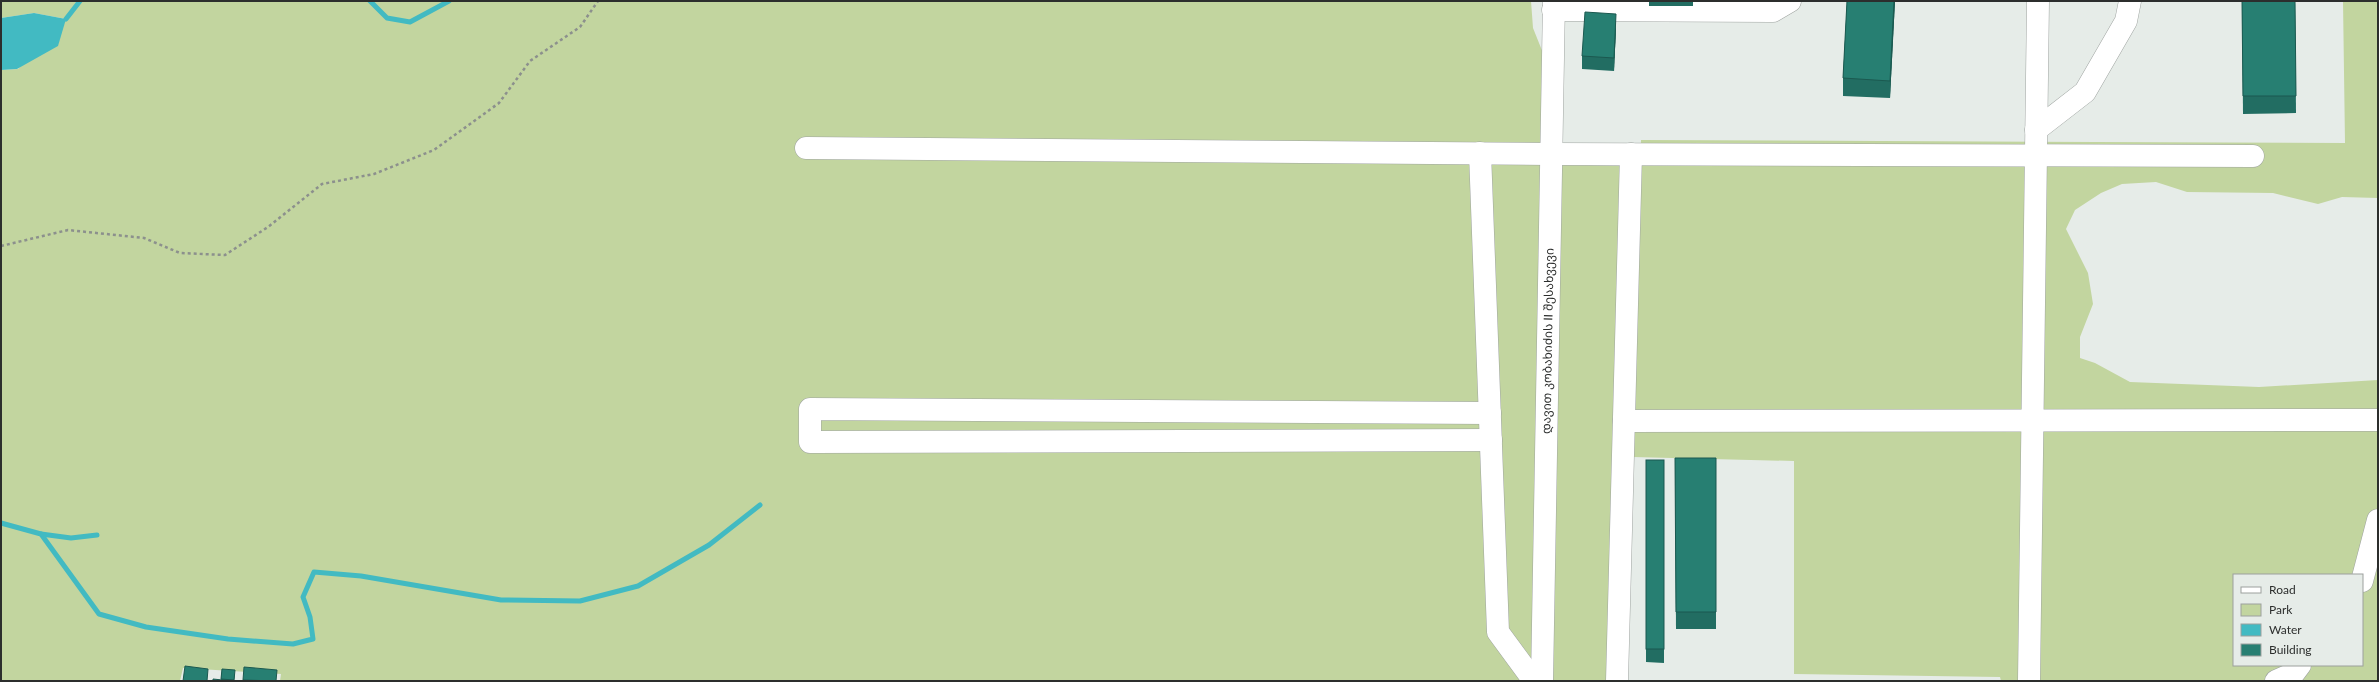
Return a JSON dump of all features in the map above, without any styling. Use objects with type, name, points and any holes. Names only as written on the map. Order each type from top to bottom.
[{"type":"street","points":[[1554,6],[1773,11],[1790,1]]},
{"type":"street","points":[[2029,681],[2038,1]]},
{"type":"street","points":[[2036,130],[2085,92],[2126,21],[2130,1]]},
{"type":"street","name":"დავით კობახიძის II შესახვევი","points":[[1542,681],[1554,6]]},
{"type":"street","points":[[806,148],[1551,154],[2253,156]]},
{"type":"street","points":[[1480,153],[1498,632],[1534,681]]},
{"type":"street","points":[[1617,681],[1631,154]]},
{"type":"street","points":[[1490,413],[810,409],[810,442],[1490,440]]},
{"type":"street","points":[[1624,421],[2378,420]]},
{"type":"street","points":[[2363,577],[2378,520]]},
{"type":"street","points":[[2276,681],[2294,673],[2299,666]]},
{"type":"path","points":[[1,246],[68,230],[144,238],[180,253],[225,255],[268,227],[322,184],[374,174],[434,150],[499,103],[530,61],[580,27],[598,1]]},
{"type":"green space","points":[[1,1],[1531,1],[1533,28],[1545,58],[1536,681],[280,681],[281,674],[183,668],[180,681],[1,681],[1,70],[18,69],[66,19],[34,13],[1,18]]},
{"type":"green space","points":[[2343,1],[2378,1],[2378,198],[2342,197],[2318,204],[2273,193],[2187,192],[2156,182],[2122,184],[2101,193],[2075,210],[2066,229],[2088,273],[2093,304],[2080,337],[2080,358],[2095,363],[2130,382],[2259,387],[2378,380],[2378,681],[2001,681],[2000,677],[1794,674],[1794,461],[1633,457],[1641,140],[2345,143]]},
{"type":"green space","points":[[1558,164],[1622,166],[1610,681],[1550,681]]},
{"type":"water","points":[[34,13],[66,19],[58,46],[17,69],[1,70],[1,18]]},
{"type":"building","points":[[1847,1],[1894,1],[1890,81],[1843,78]]},
{"type":"building","points":[[2242,1],[2295,1],[2296,96],[2243,96]]},
{"type":"building","points":[[1585,12],[1616,14],[1614,58],[1582,56]]},
{"type":"building","points":[[1675,458],[1716,458],[1716,612],[1676,612]]},
{"type":"building","points":[[1646,460],[1664,460],[1664,649],[1646,649]]},
{"type":"building","points":[[185,666],[208,669],[207,681],[183,681]]},
{"type":"building","points":[[244,667],[277,670],[276,681],[243,680]]},
{"type":"building","points":[[222,669],[235,670],[234,680],[221,679]]},
{"type":"building","points":[[213,679],[232,681],[213,681]]},
{"type":"waterway","points":[[66,19],[80,1]]},
{"type":"waterway","points":[[370,1],[387,18],[410,22],[449,1]]},
{"type":"waterway","points":[[1,523],[41,534],[99,614],[146,627],[228,639],[293,644],[313,639],[310,617],[303,597],[314,572],[361,576],[501,600],[580,601],[638,586],[709,545],[760,505]]},
{"type":"waterway","points":[[41,534],[71,538],[97,535]]}]
